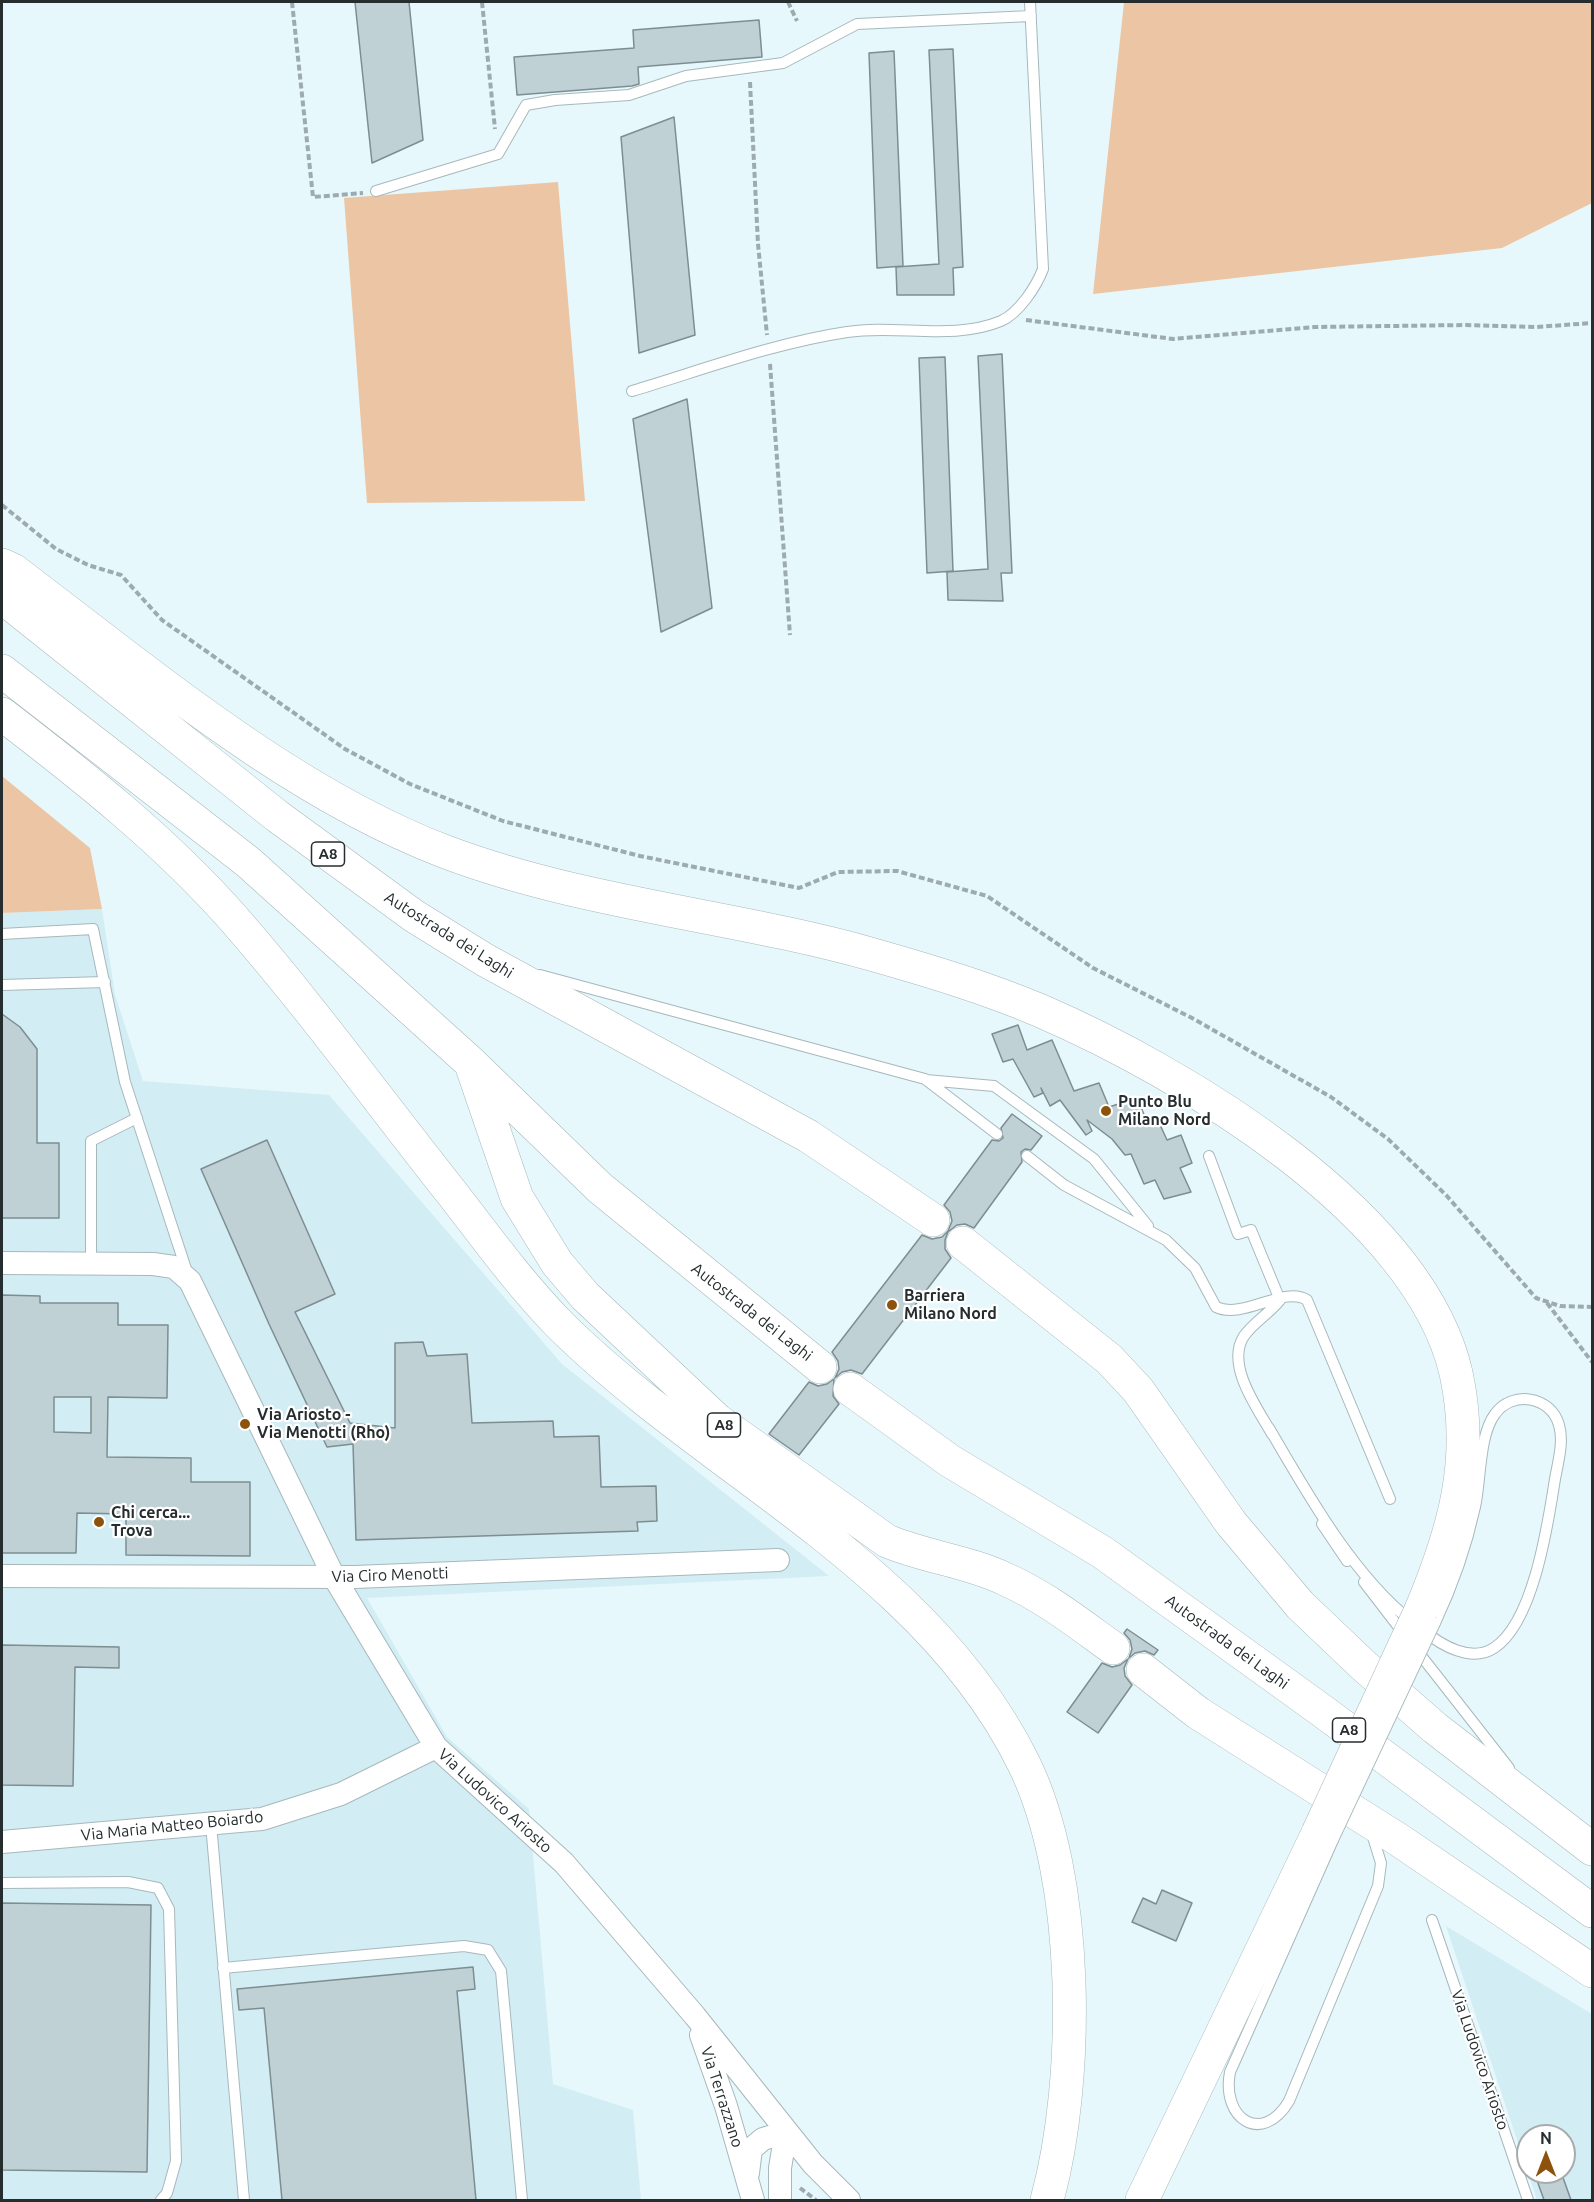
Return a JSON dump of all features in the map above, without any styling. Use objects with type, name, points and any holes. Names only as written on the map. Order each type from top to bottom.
[{"type":"highway","points":[[2,565],[13,570],[262,754],[326,795],[445,851],[503,871],[595,895],[867,953],[955,980],[1036,1009],[1109,1042],[1194,1090],[1301,1165],[1386,1244],[1408,1273],[1429,1305],[1446,1338],[1456,1375],[1463,1454],[1457,1505],[1428,1616],[1326,1837],[1142,2200]]},
{"type":"highway","name":"Autostrada dei Laghi","points":[[2,597],[277,816],[414,916],[485,960],[808,1137],[933,1220]]},
{"type":"highway","name":"Autostrada dei Laghi","points":[[2,671],[248,862],[471,1063],[600,1188],[820,1367]]},
{"type":"highway","points":[[2,714],[137,821],[200,882],[279,974],[557,1321],[625,1384],[837,1545],[887,1588],[935,1636],[986,1698],[1028,1770],[1054,1857],[1062,1902],[1068,1974],[1068,2067],[1060,2143],[1047,2200]]},
{"type":"highway","name":"A8","points":[[471,1063],[517,1198],[557,1263],[592,1303],[694,1400],[726,1427],[886,1541],[916,1553],[1004,1578],[1055,1606],[1113,1648]]},
{"type":"highway","points":[[963,1243],[1109,1359],[1138,1390],[1231,1523],[1300,1605],[1363,1665],[1435,1728],[1593,1849]]},
{"type":"highway","name":"Autostrada dei Laghi","points":[[850,1389],[950,1461],[1102,1552],[1331,1716],[1593,1911]]},
{"type":"highway","points":[[1143,1670],[1198,1713],[1366,1820],[1593,1971]]},
{"type":"street","points":[[2,1263],[164,1264],[183,1272],[190,1281]]},
{"type":"street","name":"Via Ludovico Ariosto","points":[[190,1281],[334,1577],[436,1747],[564,1863],[695,2016],[786,2132],[849,2200]]},
{"type":"street","name":"Via Ciro Menotti","points":[[2,1576],[334,1577],[778,1560]]},
{"type":"street","name":"Via Maria Matteo Boiardo","points":[[2,1842],[262,1819],[341,1794],[436,1747]]},
{"type":"street","name":"Via Terrazzano","points":[[695,2016],[748,2178],[753,2200]]},
{"type":"street","points":[[780,2193],[780,2168],[786,2132]]},
{"type":"street","name":"Via Terrazzano","points":[[748,2178],[751,2149],[763,2139],[786,2132]]},
{"type":"lane","points":[[632,391],[779,347],[848,332],[970,328],[1007,317],[1030,293],[1043,269],[1030,2]]},
{"type":"lane","points":[[376,191],[498,153],[526,105],[555,100],[629,95],[686,76],[783,63],[857,24],[1031,16]]},
{"type":"lane","points":[[2,934],[93,929],[125,1082],[190,1281]]},
{"type":"lane","points":[[485,960],[925,1079],[994,1086],[1094,1159],[1152,1231]]},
{"type":"lane","points":[[2,985],[105,982]]},
{"type":"lane","points":[[925,1079],[997,1134]]},
{"type":"lane","points":[[91,1263],[91,1141],[137,1118]]},
{"type":"lane","points":[[1027,1156],[1064,1185],[1152,1231],[1179,1251],[1195,1268],[1216,1307],[1229,1310],[1296,1296],[1304,1298],[1311,1306],[1390,1499]]},
{"type":"lane","points":[[1209,1156],[1238,1234],[1251,1230],[1280,1300]]},
{"type":"lane","points":[[1280,1300],[1244,1337],[1238,1355],[1244,1380],[1331,1541],[1543,1811]]},
{"type":"lane","points":[[1269,1428],[1296,1475],[1351,1556],[1385,1597],[1445,1646],[1477,1652],[1495,1647],[1505,1636],[1520,1613],[1534,1580],[1560,1451],[1559,1426],[1555,1415],[1537,1401],[1520,1399],[1502,1406],[1490,1422],[1466,1546],[1454,1581],[1428,1616]]},
{"type":"lane","points":[[1326,1837],[1230,2072],[1228,2100],[1240,2119],[1249,2122],[1266,2123],[1274,2119],[1289,2101],[1378,1886],[1381,1863],[1366,1820]]},
{"type":"lane","points":[[211,1824],[244,2200]]},
{"type":"lane","points":[[2,1883],[129,1882],[158,1888],[169,1908],[176,2161],[167,2193],[161,2200]]},
{"type":"lane","name":"Via Ludovico Ariosto","points":[[1432,1920],[1528,2200]]},
{"type":"lane","points":[[223,1968],[464,1946],[488,1950],[501,1971],[522,2200]]},
{"type":"path","points":[[291,2],[313,197],[376,191]]},
{"type":"path","points":[[482,2],[498,153]]},
{"type":"path","points":[[788,2],[797,21]]},
{"type":"path","points":[[1007,317],[1173,339],[1314,327],[1466,325],[1536,327],[1593,322]]},
{"type":"path","points":[[2,505],[56,549],[88,565],[122,575],[162,620],[345,749],[410,784],[503,821],[640,856],[799,888],[838,872],[897,871],[987,896],[1093,968],[1192,1018],[1331,1097],[1388,1139],[1446,1195],[1521,1284],[1536,1298],[1560,1306],[1593,1307]]},
{"type":"path","points":[[1547,1302],[1593,1362]]},
{"type":"path","points":[[780,2193],[795,2185],[816,2200]]},
{"type":"shaded area","points":[[1124,2],[1592,2],[1592,203],[1502,248],[1093,294]]},
{"type":"shaded area","points":[[558,182],[585,501],[367,503],[344,198]]},
{"type":"shaded area","points":[[2,776],[90,848],[102,909],[2,913]]},
{"type":"shaded area","points":[[102,909],[115,995],[143,1081],[329,1095],[562,1364],[829,1576],[367,1598],[447,1737],[529,1809],[553,2084],[633,2110],[641,2200],[2,2200],[2,913]]},
{"type":"shaded area","points":[[1446,1926],[1592,2014],[1592,2200],[1537,2200],[1532,2184],[1576,2184],[1576,2124],[1516,2124],[1516,2137]]},
{"type":"building","points":[[355,2],[409,2],[423,140],[372,163]]},
{"type":"building","points":[[759,20],[762,57],[638,67],[639,84],[632,86],[517,95],[514,57],[634,48],[633,30]]},
{"type":"building","points":[[953,49],[963,267],[953,268],[954,295],[897,295],[896,267],[939,264],[929,50]]},
{"type":"building","points":[[894,51],[903,266],[877,268],[869,53]]},
{"type":"building","points":[[674,117],[695,335],[639,353],[621,137]]},
{"type":"building","points":[[1002,354],[1012,573],[1001,573],[1003,601],[948,600],[947,572],[988,569],[978,356]]},
{"type":"building","points":[[945,357],[953,571],[927,573],[919,358]]},
{"type":"building","points":[[687,399],[712,608],[661,632],[633,419]]},
{"type":"building","points":[[2,1014],[20,1027],[37,1049],[37,1143],[59,1143],[59,1218],[2,1218]]},
{"type":"building","name":"Punto Blu Milano Nord","points":[[1018,1025],[1027,1050],[1052,1040],[1074,1091],[1099,1083],[1109,1107],[1137,1098],[1146,1119],[1156,1116],[1167,1140],[1181,1135],[1192,1163],[1180,1168],[1191,1192],[1164,1199],[1155,1180],[1144,1184],[1131,1154],[1125,1155],[1112,1139],[1087,1120],[1092,1131],[1086,1135],[1060,1100],[1050,1106],[1041,1088],[1043,1093],[1034,1097],[1013,1059],[1003,1062],[992,1034]]},
{"type":"building","name":"Barriera Milano Nord","points":[[1012,1114],[1042,1136],[1031,1150],[1025,1149],[1021,1152],[1022,1162],[974,1228],[965,1224],[957,1225],[948,1232],[945,1249],[951,1258],[862,1374],[851,1370],[842,1372],[835,1378],[839,1369],[838,1361],[832,1352],[922,1235],[932,1239],[942,1237],[948,1231],[952,1221],[950,1212],[944,1205],[992,1140],[999,1141],[1003,1138],[1001,1128]]},
{"type":"building","points":[[267,1140],[335,1294],[295,1312],[350,1423],[395,1428],[395,1343],[423,1342],[427,1356],[467,1354],[472,1423],[553,1421],[554,1437],[599,1436],[601,1487],[656,1486],[657,1521],[637,1522],[638,1531],[356,1540],[353,1444],[327,1447],[269,1324],[201,1169]]},
{"type":"building","points":[[2,1295],[40,1296],[40,1303],[118,1303],[118,1325],[168,1325],[167,1398],[108,1397],[107,1457],[191,1458],[191,1482],[250,1482],[250,1556],[126,1555],[126,1514],[77,1513],[76,1553],[2,1553]],"holes":[[[54,1397],[91,1397],[91,1433],[54,1432]]]},
{"type":"building","points":[[834,1379],[833,1396],[839,1404],[799,1455],[769,1434],[809,1382],[818,1386]]},
{"type":"building","points":[[1127,1629],[1158,1650],[1154,1655],[1145,1651],[1135,1653],[1129,1658],[1132,1649],[1130,1640],[1124,1633]]},
{"type":"building","points":[[2,1645],[119,1647],[119,1668],[75,1667],[73,1786],[2,1785]]},
{"type":"building","points":[[1128,1659],[1124,1668],[1125,1676],[1132,1685],[1098,1733],[1067,1712],[1102,1663],[1112,1667]]},
{"type":"building","points":[[1162,1890],[1192,1903],[1176,1941],[1132,1922],[1143,1898],[1156,1904]]},
{"type":"building","points":[[2,1903],[151,1905],[147,2172],[2,2170]]},
{"type":"building","points":[[473,1967],[475,1989],[457,1991],[476,2200],[282,2200],[264,2008],[239,2010],[237,1989]]},
{"type":"building","points":[[1538,2184],[1565,2184],[1571,2200],[1544,2200]]},
{"type":"place","name":"Punto Blu Milano Nord","points":[[1106,1111]]},
{"type":"place","name":"Barriera Milano Nord","points":[[892,1305]]},
{"type":"place","name":"Via Ariosto - Via Menotti (Rho)","points":[[245,1424]]},
{"type":"place","name":"Chi cerca... Trova","points":[[99,1522]]}]
